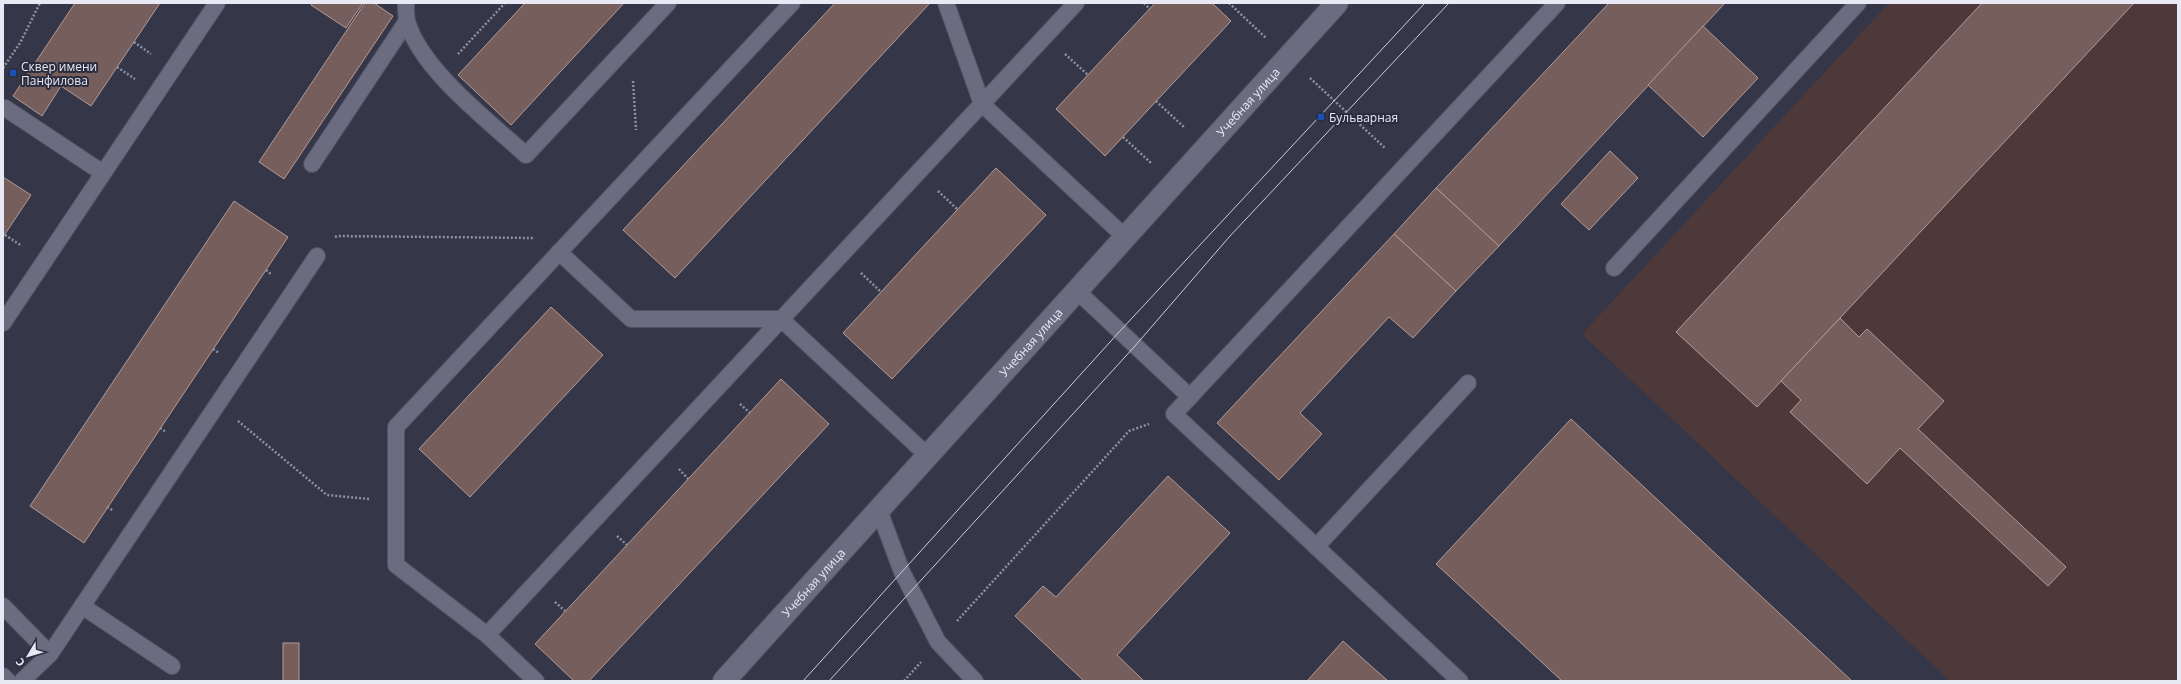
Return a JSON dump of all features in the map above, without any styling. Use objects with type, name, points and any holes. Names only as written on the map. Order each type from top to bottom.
[{"type":"street","name":"Учебная улица","points":[[724,681],[1337,3]]},
{"type":"lane","points":[[3,323],[217,3]]},
{"type":"lane","points":[[406,3],[407,21],[420,50],[439,74],[526,155],[668,3]]},
{"type":"lane","points":[[536,681],[487,635],[396,565],[396,427],[792,3]]},
{"type":"lane","points":[[946,3],[982,104],[1125,237]]},
{"type":"lane","points":[[487,635],[1076,3]]},
{"type":"lane","points":[[1460,681],[1174,414],[1556,3]]},
{"type":"lane","points":[[1614,268],[1858,3]]},
{"type":"lane","points":[[312,164],[407,21]]},
{"type":"lane","points":[[5,108],[103,173]]},
{"type":"lane","points":[[560,252],[631,319],[781,319],[928,456]]},
{"type":"lane","points":[[22,681],[50,654],[316,256]]},
{"type":"lane","points":[[1077,291],[1190,397]]},
{"type":"lane","points":[[1316,547],[1468,383]]},
{"type":"lane","points":[[879,510],[902,572],[938,642],[975,681]]},
{"type":"lane","points":[[3,606],[50,654]]},
{"type":"lane","points":[[82,606],[172,666]]},
{"type":"lane","points":[[3,676],[8,681]]},
{"type":"path","points":[[3,68],[20,44],[40,3]]},
{"type":"path","points":[[439,74],[505,3]]},
{"type":"path","points":[[1144,3],[1150,9]]},
{"type":"path","points":[[1229,3],[1404,166]]},
{"type":"path","points":[[134,42],[153,55]]},
{"type":"path","points":[[630,43],[638,168]]},
{"type":"path","points":[[1156,101],[1172,116]]},
{"type":"path","points":[[1123,137],[1139,151]]},
{"type":"path","points":[[5,234],[25,248]]},
{"type":"path","points":[[316,256],[329,240],[338,236],[535,237],[547,242],[560,252]]},
{"type":"path","points":[[217,404],[327,495],[396,501]]},
{"type":"path","points":[[938,642],[1129,432],[1174,414]]},
{"type":"shaded area","points":[[1889,3],[2178,3],[2178,681],[1950,681],[1582,334]]},
{"type":"building","points":[[75,3],[160,3],[91,106],[61,86],[42,116],[13,96]]},
{"type":"building","points":[[312,3],[363,3],[346,28],[311,5]]},
{"type":"building","points":[[365,3],[374,3],[393,16],[284,179],[259,162]]},
{"type":"building","points":[[525,3],[624,3],[511,125],[458,75]]},
{"type":"building","points":[[835,3],[930,3],[675,278],[623,230]]},
{"type":"building","points":[[1155,3],[1212,3],[1231,21],[1105,156],[1056,109]]},
{"type":"building","points":[[1609,3],[1725,3],[1499,246],[1436,188]]},
{"type":"building","points":[[1982,3],[2134,3],[1757,407],[1676,332]]},
{"type":"building","points":[[1703,26],[1758,78],[1703,137],[1648,85]]},
{"type":"building","points":[[1610,151],[1638,178],[1589,230],[1561,204]]},
{"type":"building","points":[[996,168],[1046,215],[892,379],[843,333]]},
{"type":"building","points":[[3,177],[31,195],[3,237]]},
{"type":"building","points":[[1436,188],[1499,246],[1456,291],[1394,234]]},
{"type":"building","points":[[234,201],[288,237],[84,543],[30,506]]},
{"type":"building","points":[[1394,234],[1456,291],[1413,338],[1389,317],[1300,413],[1322,434],[1279,480],[1217,423]]},
{"type":"building","points":[[551,307],[603,355],[470,497],[419,449]]},
{"type":"building","points":[[1840,318],[1859,337],[1867,329],[1944,401],[1918,429],[2066,567],[2048,586],[1900,448],[1867,484],[1790,412],[1801,400],[1781,381]]},
{"type":"building","points":[[781,379],[829,424],[589,681],[574,681],[535,644]]},
{"type":"building","points":[[1571,419],[1852,681],[1562,681],[1436,564]]},
{"type":"building","points":[[1168,476],[1230,533],[1117,655],[1144,681],[1084,681],[1015,616],[1043,586],[1056,597]]},
{"type":"building","points":[[1343,641],[1388,681],[1307,681]]},
{"type":"building","points":[[283,643],[299,643],[299,681],[283,681]]},
{"type":"tram line","points":[[803,681],[1120,331],[1425,3]]},
{"type":"tram line","points":[[829,681],[1135,346],[1230,236],[1449,3]]},
{"type":"place","name":"Сквер имени Панфилова","points":[[13,73]]},
{"type":"place","name":"Бульварная","points":[[1321,117]]}]
